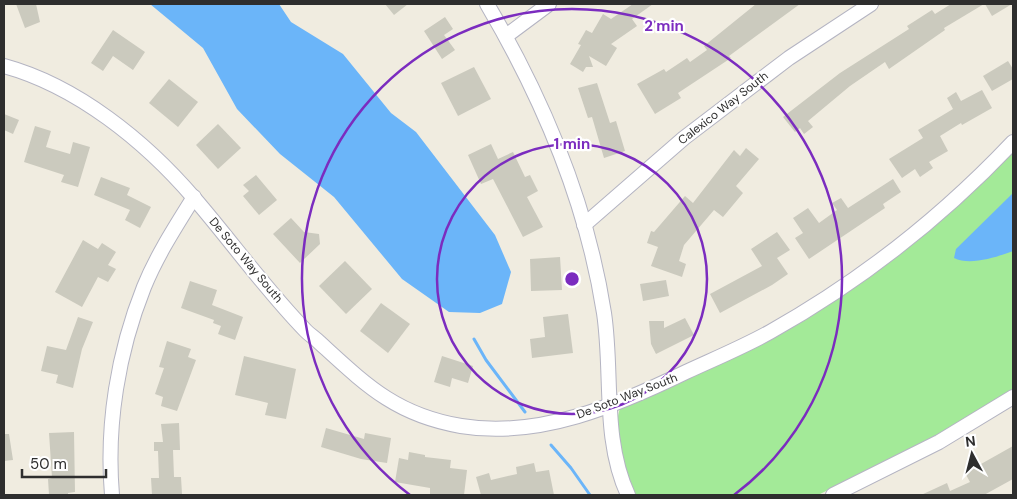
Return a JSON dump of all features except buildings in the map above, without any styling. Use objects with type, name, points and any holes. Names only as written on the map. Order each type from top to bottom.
[{"type":"street","points":[[487,4],[506,36],[551,133],[584,225],[598,276],[605,323],[614,446],[622,482],[628,495]]},
{"type":"street","points":[[506,36],[549,4]]},
{"type":"street","name":"Calexico Way South","points":[[584,225],[692,132],[789,58],[871,4]]},
{"type":"street","name":"De Soto Way South","points":[[4,66],[44,79],[85,102],[120,128],[194,197],[308,334],[373,390],[399,406],[433,419],[463,426],[502,429],[546,424],[610,406],[667,382],[770,332],[843,285],[916,232],[983,174],[1013,142]]},
{"type":"street","points":[[112,495],[111,445],[114,404],[127,332],[156,262],[194,197]]},
{"type":"street","points":[[833,495],[939,442],[1013,397]]},
{"type":"green space","points":[[1013,153],[1013,389],[937,436],[818,495],[636,495],[624,463],[618,439],[618,416],[621,406],[889,261],[923,236]]},
{"type":"water","points":[[150,4],[279,4],[291,22],[343,54],[391,113],[416,132],[495,235],[511,272],[502,304],[480,313],[449,312],[402,279],[334,197],[280,154],[237,109],[203,48]]},
{"type":"water","points":[[1013,193],[1013,251],[975,261],[954,258],[956,249]]},
{"type":"waterway","points":[[474,339],[486,360],[525,412]]},
{"type":"waterway","points":[[551,445],[571,468],[590,495]]}]
